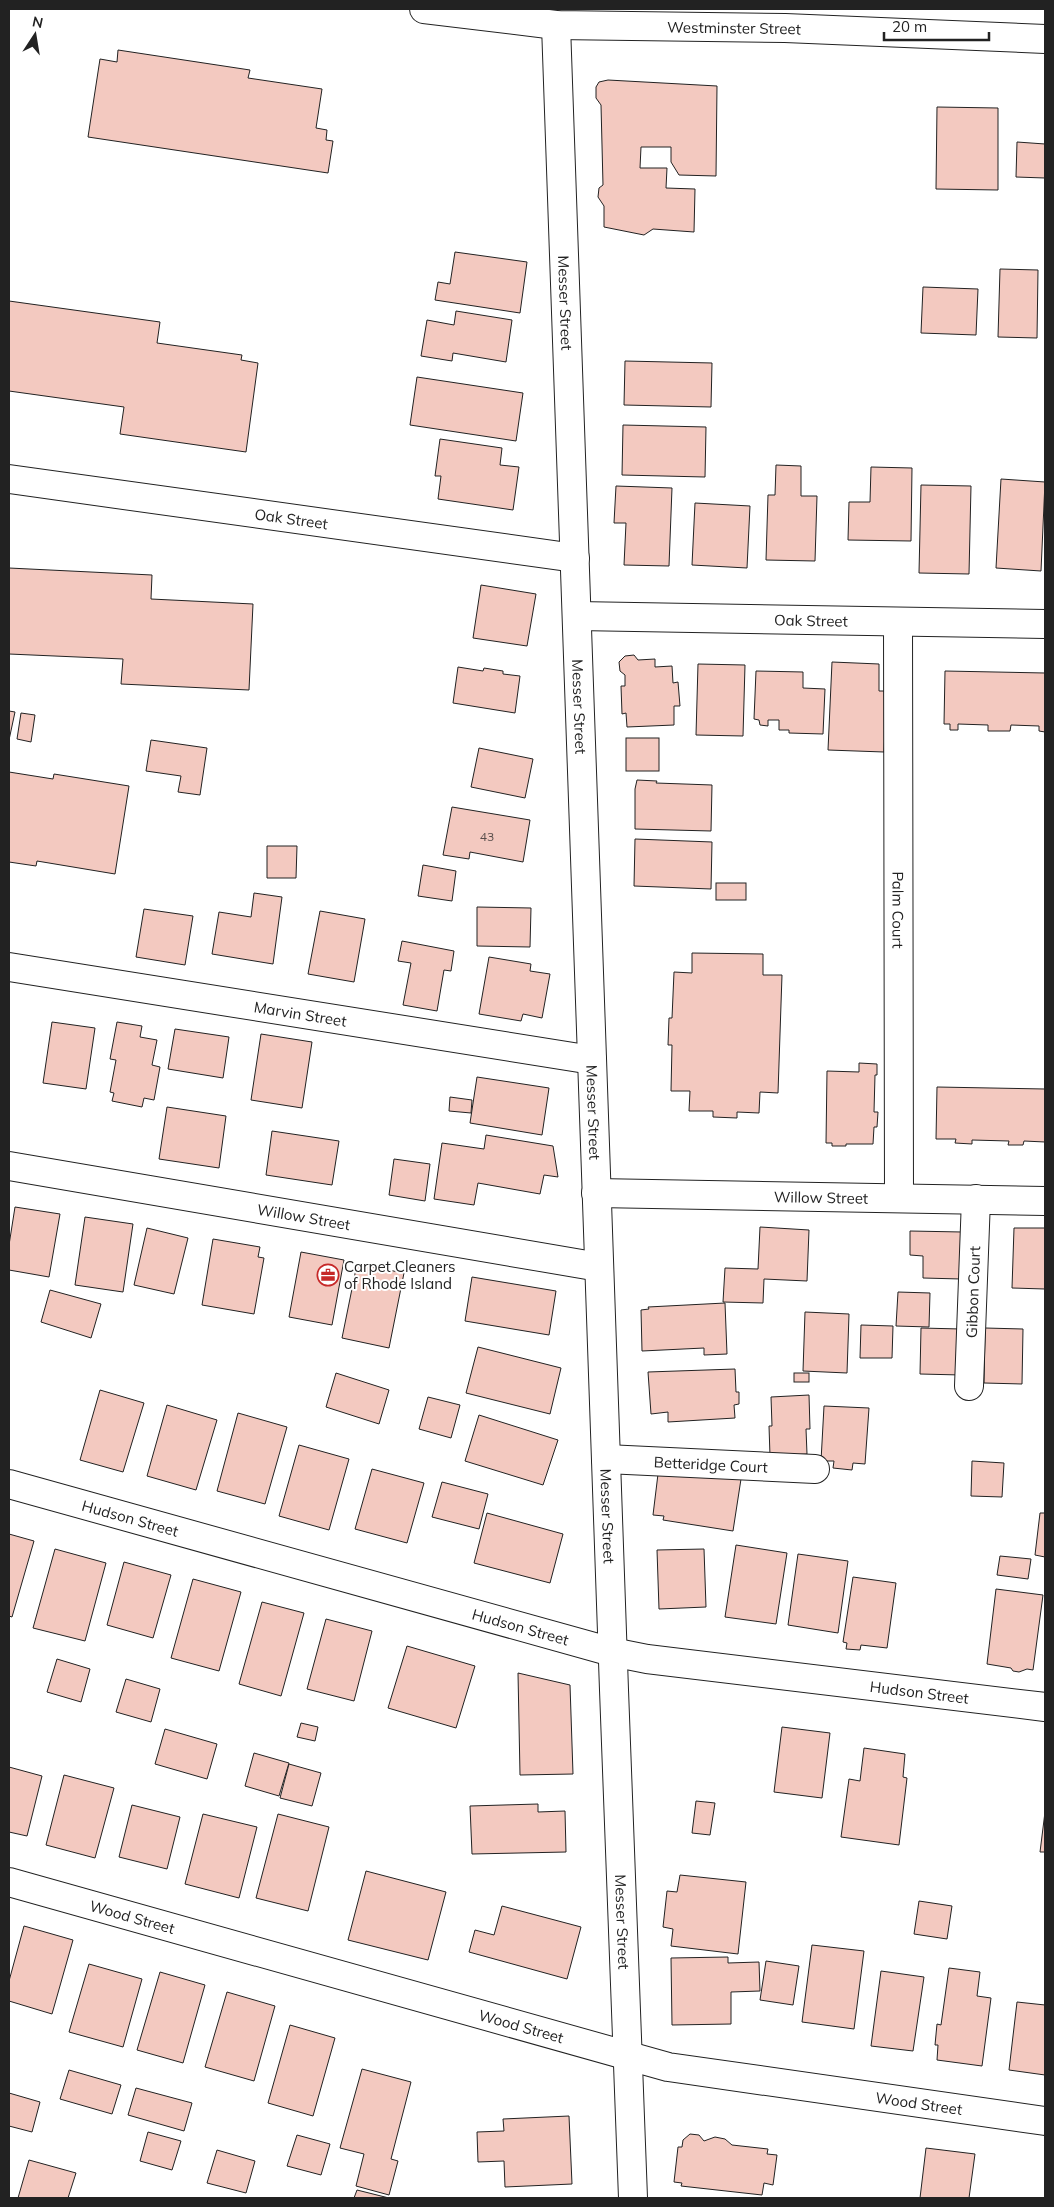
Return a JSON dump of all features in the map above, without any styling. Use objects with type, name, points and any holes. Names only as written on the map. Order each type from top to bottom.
[{"type":"street","name":"Westminster Street","points":[[424,9],[556,25],[785,18],[1045,39]]},
{"type":"street","name":"Messer Street","points":[[556,25],[612,1652],[633,2198]]},
{"type":"street","name":"Oak Street","points":[[9,479],[575,558]]},
{"type":"street","name":"Oak Street","points":[[577,616],[1045,624]]},
{"type":"street","name":"Palm Court","points":[[898,622],[899,1198]]},
{"type":"street","name":"Marvin Street","points":[[9,968],[592,1060]]},
{"type":"street","name":"Willow Street","points":[[9,1166],[599,1267]]},
{"type":"street","name":"Willow Street","points":[[596,1193],[1045,1200]]},
{"type":"street","name":"Gibbon Court","points":[[969,1386],[976,1199]]},
{"type":"street","name":"Betteridge Court","points":[[606,1459],[815,1469]]},
{"type":"street","name":"Hudson Street","points":[[9,1484],[612,1652],[657,1660],[1045,1707]]},
{"type":"street","name":"Wood Street","points":[[9,1882],[668,2067],[1045,2121]]},
{"type":"building","points":[[118,50],[250,70],[248,78],[322,89],[316,128],[327,130],[326,140],[333,141],[328,173],[88,137],[100,59],[117,62]]},
{"type":"building","points":[[608,80],[717,86],[716,176],[679,175],[671,162],[671,147],[641,147],[640,168],[667,168],[666,188],[695,189],[694,232],[653,229],[644,235],[604,227],[604,206],[598,197],[599,188],[603,185],[601,105],[596,98],[596,87],[599,82]]},
{"type":"building","points":[[937,107],[998,108],[998,190],[936,189]]},
{"type":"building","points":[[1017,142],[1045,144],[1045,178],[1016,177]]},
{"type":"building","points":[[455,252],[527,262],[520,313],[435,300],[438,282],[450,284]]},
{"type":"building","points":[[1000,269],[1038,270],[1037,338],[998,337]]},
{"type":"building","points":[[923,287],[978,289],[976,335],[921,333]]},
{"type":"building","points":[[9,301],[160,322],[157,343],[242,355],[241,360],[258,363],[246,452],[120,434],[124,407],[9,391]]},
{"type":"building","points":[[456,311],[512,320],[506,362],[453,353],[452,361],[421,356],[427,320],[454,325]]},
{"type":"building","points":[[625,361],[712,363],[711,407],[624,405]]},
{"type":"building","points":[[417,377],[523,393],[516,441],[410,425]]},
{"type":"building","points":[[623,425],[706,427],[705,477],[622,475]]},
{"type":"building","points":[[440,439],[502,448],[500,465],[519,467],[513,510],[438,499],[441,476],[435,476]]},
{"type":"building","points":[[776,465],[801,466],[801,496],[817,496],[815,561],[766,560],[768,495],[775,495]]},
{"type":"building","points":[[871,467],[912,468],[911,541],[848,540],[849,502],[870,502]]},
{"type":"building","points":[[1001,479],[1045,482],[1041,571],[996,568]]},
{"type":"building","points":[[921,485],[971,486],[969,574],[919,573]]},
{"type":"building","points":[[616,486],[672,488],[669,566],[624,565],[626,523],[614,523]]},
{"type":"building","points":[[695,503],[750,506],[747,568],[692,565]]},
{"type":"building","points":[[9,568],[152,575],[151,599],[253,604],[249,690],[121,684],[123,659],[9,654]]},
{"type":"building","points":[[481,585],[536,594],[527,646],[473,638]]},
{"type":"building","points":[[634,655],[638,660],[655,659],[655,667],[672,666],[673,683],[678,682],[680,706],[674,706],[674,725],[627,727],[626,713],[622,714],[621,686],[625,686],[625,675],[620,671],[619,662],[625,656]]},
{"type":"building","points":[[832,662],[879,664],[879,691],[887,691],[884,752],[828,750]]},
{"type":"building","points":[[698,664],[745,665],[743,736],[696,735]]},
{"type":"building","points":[[458,667],[483,671],[484,668],[503,671],[503,674],[520,676],[515,713],[453,703]]},
{"type":"building","points":[[756,671],[803,672],[803,688],[825,689],[823,734],[789,733],[789,730],[779,730],[779,720],[768,720],[768,726],[760,725],[759,720],[754,719]]},
{"type":"building","points":[[945,671],[1045,673],[1045,732],[1039,731],[1039,726],[1011,725],[1010,731],[988,731],[988,725],[958,724],[958,730],[950,730],[950,724],[944,724]]},
{"type":"building","points":[[9,711],[15,712],[9,740]]},
{"type":"building","points":[[21,713],[35,715],[31,742],[17,739]]},
{"type":"building","points":[[626,738],[659,738],[659,771],[626,771]]},
{"type":"building","points":[[151,740],[207,748],[200,795],[178,792],[181,776],[146,771]]},
{"type":"building","points":[[479,748],[533,759],[525,798],[471,787]]},
{"type":"building","points":[[9,772],[53,779],[54,774],[129,786],[115,874],[37,861],[36,866],[9,862]]},
{"type":"building","points":[[637,780],[657,781],[656,783],[712,785],[711,831],[635,829],[635,789]]},
{"type":"building","points":[[452,807],[530,820],[523,862],[470,852],[469,859],[443,855]]},
{"type":"building","points":[[635,839],[712,842],[711,889],[634,886]]},
{"type":"building","points":[[267,846],[297,846],[296,878],[267,878]]},
{"type":"building","points":[[423,865],[456,871],[452,901],[418,896]]},
{"type":"building","points":[[716,883],[746,883],[746,900],[716,900]]},
{"type":"building","points":[[254,893],[282,897],[273,964],[212,954],[219,912],[251,917]]},
{"type":"building","points":[[477,907],[531,908],[530,947],[477,946]]},
{"type":"building","points":[[144,909],[193,916],[185,965],[136,957]]},
{"type":"building","points":[[320,911],[365,919],[354,982],[308,974]]},
{"type":"building","points":[[402,941],[454,951],[451,971],[444,970],[437,1011],[403,1005],[411,963],[398,961]]},
{"type":"building","points":[[692,953],[763,954],[763,975],[782,975],[778,1093],[760,1092],[759,1113],[737,1112],[737,1118],[713,1117],[713,1111],[689,1111],[690,1091],[671,1091],[672,1045],[668,1045],[669,1018],[672,1018],[674,972],[692,973]]},
{"type":"building","points":[[489,957],[531,964],[530,971],[550,974],[542,1018],[523,1014],[521,1021],[479,1014]]},
{"type":"building","points":[[52,1022],[95,1028],[86,1089],[43,1083]]},
{"type":"building","points":[[117,1022],[142,1026],[140,1037],[157,1040],[152,1065],[160,1067],[154,1100],[144,1098],[142,1107],[112,1101],[114,1093],[110,1092],[116,1060],[110,1059]]},
{"type":"building","points":[[175,1029],[229,1037],[223,1078],[168,1069]]},
{"type":"building","points":[[261,1034],[312,1042],[302,1108],[251,1100]]},
{"type":"building","points":[[859,1063],[877,1064],[874,1112],[878,1112],[877,1127],[874,1127],[873,1144],[832,1146],[832,1143],[826,1143],[827,1071],[859,1072]]},
{"type":"building","points":[[477,1077],[549,1088],[542,1135],[470,1123]]},
{"type":"building","points":[[937,1087],[1045,1089],[1045,1142],[1024,1141],[1023,1145],[1008,1145],[1009,1141],[972,1140],[972,1144],[955,1143],[956,1139],[936,1139]]},
{"type":"building","points":[[450,1097],[472,1100],[471,1113],[449,1111]]},
{"type":"building","points":[[167,1107],[226,1116],[219,1168],[159,1159]]},
{"type":"building","points":[[272,1131],[339,1141],[332,1185],[266,1175]]},
{"type":"building","points":[[486,1135],[553,1146],[558,1177],[544,1175],[540,1194],[478,1183],[474,1205],[434,1199],[442,1143],[484,1149]]},
{"type":"building","points":[[394,1159],[430,1164],[425,1201],[389,1195]]},
{"type":"building","points":[[15,1207],[60,1214],[49,1277],[9,1270],[9,1245]]},
{"type":"building","points":[[85,1217],[133,1224],[123,1292],[75,1285]]},
{"type":"building","points":[[760,1227],[809,1230],[807,1281],[764,1279],[763,1303],[723,1302],[725,1268],[758,1269]]},
{"type":"building","points":[[147,1228],[188,1238],[174,1294],[134,1285]]},
{"type":"building","points":[[1014,1228],[1045,1228],[1045,1289],[1012,1288]]},
{"type":"building","points":[[910,1231],[962,1232],[961,1279],[923,1278],[923,1256],[910,1255]]},
{"type":"building","points":[[213,1239],[260,1247],[258,1257],[264,1258],[254,1314],[202,1305]]},
{"type":"building","points":[[301,1252],[344,1260],[332,1325],[289,1317]]},
{"type":"building","points":[[357,1264],[404,1273],[389,1348],[342,1338]]},
{"type":"building","points":[[472,1277],[556,1291],[549,1335],[465,1321]]},
{"type":"building","points":[[50,1290],[101,1304],[91,1338],[41,1322]]},
{"type":"building","points":[[898,1292],[930,1293],[929,1327],[896,1326]]},
{"type":"building","points":[[725,1303],[727,1354],[704,1355],[704,1348],[642,1351],[641,1310],[649,1309],[648,1307]]},
{"type":"building","points":[[805,1312],[849,1314],[847,1373],[803,1371]]},
{"type":"building","points":[[861,1325],[893,1326],[892,1358],[860,1358]]},
{"type":"building","points":[[921,1328],[961,1329],[961,1375],[920,1374]]},
{"type":"building","points":[[985,1328],[1023,1329],[1022,1384],[984,1383]]},
{"type":"building","points":[[478,1347],[561,1368],[550,1414],[466,1393]]},
{"type":"building","points":[[735,1369],[736,1392],[739,1392],[739,1404],[734,1405],[735,1418],[668,1422],[668,1412],[651,1414],[648,1372]]},
{"type":"building","points":[[336,1373],[389,1390],[379,1424],[326,1407]]},
{"type":"building","points":[[794,1373],[809,1373],[809,1382],[794,1382]]},
{"type":"building","points":[[100,1390],[144,1403],[123,1472],[80,1460]]},
{"type":"building","points":[[809,1395],[810,1429],[806,1429],[807,1454],[770,1456],[769,1426],[772,1426],[771,1397]]},
{"type":"building","points":[[428,1397],[460,1405],[451,1438],[419,1429]]},
{"type":"building","points":[[167,1405],[217,1420],[196,1490],[147,1476]]},
{"type":"building","points":[[824,1406],[869,1408],[865,1464],[853,1463],[852,1470],[833,1468],[834,1461],[821,1461]]},
{"type":"building","points":[[238,1413],[287,1427],[265,1504],[217,1491]]},
{"type":"building","points":[[479,1415],[558,1440],[543,1485],[465,1461]]},
{"type":"building","points":[[299,1445],[349,1459],[329,1530],[279,1516]]},
{"type":"building","points":[[972,1461],[1004,1463],[1002,1497],[971,1496]]},
{"type":"building","points":[[372,1469],[424,1483],[407,1543],[355,1529]]},
{"type":"building","points":[[658,1474],[741,1479],[733,1531],[663,1520],[664,1516],[653,1515]]},
{"type":"building","points":[[442,1482],[488,1494],[479,1529],[432,1517]]},
{"type":"building","points":[[487,1513],[563,1534],[550,1583],[474,1563]]},
{"type":"building","points":[[1040,1513],[1045,1513],[1045,1557],[1035,1555]]},
{"type":"building","points":[[9,1534],[34,1541],[12,1617],[9,1616]]},
{"type":"building","points":[[736,1545],[787,1553],[776,1624],[725,1617]]},
{"type":"building","points":[[55,1549],[106,1563],[85,1641],[33,1628]]},
{"type":"building","points":[[704,1549],[706,1607],[659,1609],[657,1550]]},
{"type":"building","points":[[798,1554],[848,1561],[838,1633],[788,1625]]},
{"type":"building","points":[[1000,1556],[1031,1559],[1028,1579],[997,1575]]},
{"type":"building","points":[[124,1562],[171,1575],[153,1638],[107,1625]]},
{"type":"building","points":[[853,1577],[896,1583],[887,1648],[861,1645],[860,1650],[846,1649],[847,1643],[843,1642]]},
{"type":"building","points":[[193,1579],[241,1592],[219,1671],[171,1658]]},
{"type":"building","points":[[996,1589],[1043,1595],[1033,1670],[1027,1669],[1019,1672],[1013,1671],[1011,1668],[987,1664]]},
{"type":"building","points":[[262,1602],[304,1613],[281,1696],[239,1684]]},
{"type":"building","points":[[326,1619],[372,1631],[354,1701],[307,1689]]},
{"type":"building","points":[[407,1646],[475,1666],[456,1728],[388,1708]]},
{"type":"building","points":[[57,1659],[90,1669],[81,1702],[47,1692]]},
{"type":"building","points":[[518,1673],[570,1685],[573,1774],[520,1775]]},
{"type":"building","points":[[126,1679],[160,1689],[151,1722],[116,1712]]},
{"type":"building","points":[[301,1723],[318,1727],[315,1741],[297,1737]]},
{"type":"building","points":[[782,1727],[830,1733],[822,1798],[774,1792]]},
{"type":"building","points":[[165,1729],[217,1744],[207,1779],[155,1764]]},
{"type":"building","points":[[864,1748],[905,1754],[903,1777],[907,1778],[899,1845],[841,1837],[849,1779],[860,1781]]},
{"type":"building","points":[[254,1753],[289,1763],[279,1796],[245,1786]]},
{"type":"building","points":[[289,1764],[321,1773],[312,1806],[280,1798]]},
{"type":"building","points":[[9,1767],[42,1776],[27,1836],[9,1832]]},
{"type":"building","points":[[64,1775],[114,1788],[95,1858],[46,1845]]},
{"type":"building","points":[[696,1801],[715,1803],[710,1835],[692,1833]]},
{"type":"building","points":[[538,1804],[538,1812],[565,1811],[566,1852],[472,1854],[470,1806]]},
{"type":"building","points":[[132,1805],[180,1817],[167,1869],[119,1857]]},
{"type":"building","points":[[1045,1812],[1045,1852],[1040,1852]]},
{"type":"building","points":[[203,1814],[257,1827],[239,1898],[185,1884]]},
{"type":"building","points":[[278,1814],[329,1827],[308,1911],[256,1898]]},
{"type":"building","points":[[366,1871],[446,1892],[428,1960],[348,1940]]},
{"type":"building","points":[[680,1875],[746,1882],[738,1954],[671,1946],[673,1929],[663,1927],[667,1891],[677,1892]]},
{"type":"building","points":[[919,1901],[952,1906],[947,1939],[914,1934]]},
{"type":"building","points":[[502,1906],[581,1927],[567,1979],[469,1952],[475,1930],[494,1935]]},
{"type":"building","points":[[24,1926],[73,1940],[52,2014],[9,2001],[9,1981]]},
{"type":"building","points":[[812,1945],[864,1951],[854,2029],[802,2022]]},
{"type":"building","points":[[728,1957],[728,1963],[759,1962],[760,1991],[731,1992],[731,2024],[672,2025],[671,1958]]},
{"type":"building","points":[[766,1961],[799,1966],[793,2005],[760,2000]]},
{"type":"building","points":[[89,1964],[142,1979],[123,2047],[69,2032]]},
{"type":"building","points":[[949,1968],[980,1972],[977,1996],[991,1998],[982,2066],[937,2060],[938,2045],[935,2045],[937,2024],[941,2025]]},
{"type":"building","points":[[881,1971],[924,1977],[913,2051],[871,2046]]},
{"type":"building","points":[[160,1972],[205,1985],[183,2063],[137,2050]]},
{"type":"building","points":[[227,1992],[275,2006],[254,2081],[205,2067]]},
{"type":"building","points":[[1017,2002],[1045,2005],[1045,2075],[1009,2070]]},
{"type":"building","points":[[290,2025],[335,2038],[313,2116],[268,2103]]},
{"type":"building","points":[[362,2069],[411,2082],[391,2159],[398,2161],[389,2195],[356,2186],[364,2154],[340,2148]]},
{"type":"building","points":[[69,2070],[121,2085],[112,2114],[60,2099]]},
{"type":"building","points":[[136,2088],[192,2103],[184,2131],[128,2115]]},
{"type":"building","points":[[9,2093],[40,2102],[32,2132],[9,2126]]},
{"type":"building","points":[[569,2116],[572,2184],[505,2187],[504,2161],[478,2162],[477,2132],[504,2131],[503,2119]]},
{"type":"building","points":[[148,2132],[181,2141],[172,2170],[140,2161]]},
{"type":"building","points":[[690,2134],[699,2135],[704,2141],[715,2137],[725,2139],[732,2145],[768,2149],[767,2154],[777,2155],[773,2185],[764,2183],[762,2195],[681,2186],[682,2183],[674,2182],[678,2147],[682,2147],[683,2140]]},
{"type":"building","points":[[297,2135],[330,2144],[321,2175],[287,2166]]},
{"type":"building","points":[[926,2148],[975,2154],[969,2198],[920,2198]]},
{"type":"building","points":[[217,2150],[255,2161],[246,2193],[207,2183]]},
{"type":"building","points":[[29,2160],[76,2173],[68,2198],[18,2198]]},
{"type":"building","points":[[357,2190],[389,2198],[354,2198]]},
{"type":"place","name":"Carpet Cleaners of Rhode Island","points":[[328,1275]]}]
